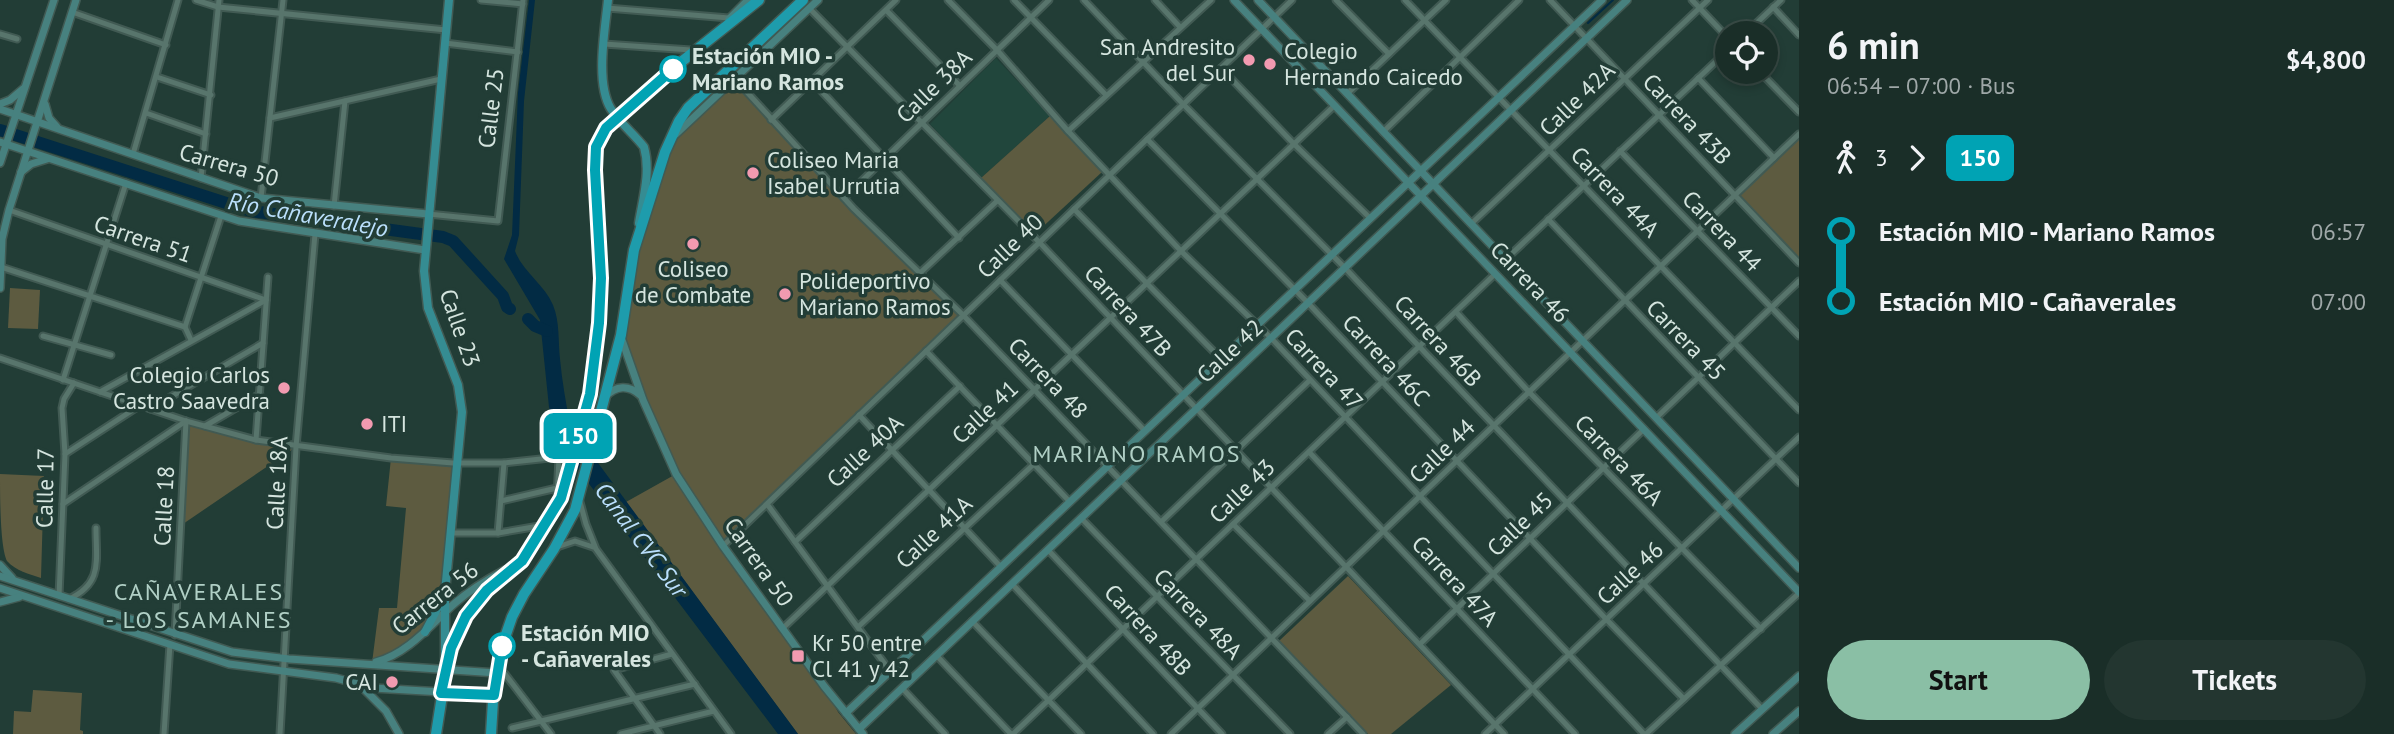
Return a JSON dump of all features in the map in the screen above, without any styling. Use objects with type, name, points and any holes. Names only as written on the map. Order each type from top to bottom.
[{"type":"highway","points":[[436,734],[446,669],[458,631],[476,601],[522,561],[557,506],[568,478],[590,394],[599,323],[601,278],[595,155],[598,139],[617,117],[661,78],[759,0]]},
{"type":"highway","points":[[491,734],[497,671],[512,617],[569,523],[581,494],[621,335],[634,250],[665,152],[688,108],[806,4]]},
{"type":"main road","name":"Calle 23","points":[[446,669],[445,592],[459,463],[461,396],[428,308],[424,271],[449,0]]},
{"type":"main road","points":[[607,4],[604,44],[607,101],[617,117],[644,146],[647,167],[634,250]]},
{"type":"main road","points":[[606,128],[628,127]]},
{"type":"main road","points":[[425,632],[445,592]]},
{"type":"street","points":[[0,163],[4,142],[54,0]]},
{"type":"street","points":[[0,288],[2,239],[9,210],[76,0]]},
{"type":"street","points":[[133,154],[178,0]]},
{"type":"street","points":[[196,0],[281,14],[446,30]]},
{"type":"street","points":[[261,198],[283,0]]},
{"type":"street","points":[[481,0],[523,2]]},
{"type":"street","points":[[627,9],[628,0]]},
{"type":"street","points":[[661,78],[748,0]]},
{"type":"street","points":[[671,139],[735,79],[806,4],[818,0]]},
{"type":"street","points":[[771,120],[896,0]]},
{"type":"street","name":"Carrera 47","points":[[948,0],[1181,251],[1271,338],[1645,734]]},
{"type":"street","points":[[1014,0],[1106,96]]},
{"type":"street","name":"Calle 38A","points":[[844,198],[1049,0]]},
{"type":"street","name":"Carrera 46B","points":[[1084,0],[1345,268],[1762,709]]},
{"type":"street","points":[[1155,0],[1181,27]]},
{"type":"street","points":[[1068,131],[1211,0]]},
{"type":"street","name":"Carrera 46","points":[[1234,0],[1799,592]]},
{"type":"street","name":"Carrera 46","points":[[1258,0],[1799,568]]},
{"type":"street","name":"Calle 40","points":[[723,546],[1292,0]]},
{"type":"street","points":[[1336,0],[1389,54]]},
{"type":"street","name":"Carrera 44A","points":[[1405,0],[1799,410]]},
{"type":"street","points":[[1347,94],[1446,0]]},
{"type":"street","points":[[1383,132],[1519,0]]},
{"type":"street","name":"Carrera 43B","points":[[1550,0],[1799,262]]},
{"type":"street","name":"Calle 42","points":[[846,713],[1602,0]]},
{"type":"street","name":"Calle 42","points":[[861,731],[972,621],[1626,0]]},
{"type":"street","points":[[1692,0],[1715,24]]},
{"type":"street","name":"Calle 42A","points":[[1471,224],[1708,0]]},
{"type":"street","points":[[1758,21],[1781,0]]},
{"type":"street","name":"Calle 25","points":[[498,221],[523,2]]},
{"type":"street","points":[[201,179],[219,3]]},
{"type":"street","points":[[607,4],[627,9],[729,18]]},
{"type":"street","name":"Carrera 47B","points":[[806,4],[1039,242],[1504,734]]},
{"type":"street","points":[[1773,7],[1799,35]]},
{"type":"street","points":[[886,10],[960,86]]},
{"type":"street","points":[[72,12],[166,45]]},
{"type":"street","points":[[0,33],[17,39]]},
{"type":"street","points":[[445,43],[518,52]]},
{"type":"street","points":[[604,44],[691,50]]},
{"type":"street","points":[[1505,260],[1715,62]]},
{"type":"street","points":[[1221,68],[1370,218]]},
{"type":"street","points":[[157,77],[211,95]]},
{"type":"street","points":[[1698,78],[1774,158]]},
{"type":"street","points":[[270,118],[441,79]]},
{"type":"street","name":"Carrera 48","points":[[735,79],[844,198],[963,315],[1363,734]]},
{"type":"street","points":[[812,81],[959,238]]},
{"type":"street","points":[[0,107],[16,96],[27,83]]},
{"type":"street","points":[[1772,84],[1799,112]]},
{"type":"street","points":[[44,100],[49,118],[60,129]]},
{"type":"street","points":[[334,206],[345,101]]},
{"type":"street","name":"Calle 41","points":[[782,629],[1334,106]]},
{"type":"street","name":"Carrera 50","points":[[0,107],[14,118],[60,129],[261,198],[428,218],[498,221]]},
{"type":"street","points":[[146,113],[206,134]]},
{"type":"street","name":"Calle 44","points":[[1171,734],[1799,135]]},
{"type":"street","name":"Carrera 46C","points":[[1147,139],[1308,303],[1684,699]]},
{"type":"street","points":[[4,142],[221,216],[315,234],[426,246]]},
{"type":"street","name":"Carrera 44","points":[[1620,151],[1799,336]]},
{"type":"street","points":[[20,174],[35,161],[55,160]]},
{"type":"street","points":[[63,380],[126,183]]},
{"type":"street","points":[[920,273],[997,201]]},
{"type":"street","points":[[1074,209],[1221,359]]},
{"type":"street","name":"Carrera 51","points":[[9,210],[266,300]]},
{"type":"street","points":[[191,340],[186,327],[221,216]]},
{"type":"street","name":"Carrera 45","points":[[1548,219],[1799,483]]},
{"type":"street","name":"Calle 18A","points":[[280,734],[296,447],[315,234]]},
{"type":"street","points":[[1,267],[186,327]]},
{"type":"street","name":"Calle 43","points":[[1012,734],[1496,274]]},
{"type":"street","points":[[256,440],[268,277]]},
{"type":"street","points":[[1000,280],[1144,431]]},
{"type":"street","points":[[1656,418],[1799,281]]},
{"type":"street","points":[[100,392],[266,300]]},
{"type":"street","name":"Carrera 46A","points":[[1456,312],[1603,470],[1761,629]]},
{"type":"street","name":"Carrera 50","points":[[621,335],[643,400],[676,474],[782,629],[861,731]]},
{"type":"street","points":[[43,336],[111,355]]},
{"type":"street","points":[[150,409],[263,343]]},
{"type":"street","points":[[926,351],[1070,502]]},
{"type":"street","points":[[0,358],[186,421],[256,440],[391,458],[459,463],[504,463],[559,457],[557,506]]},
{"type":"street","points":[[1161,522],[1310,380]]},
{"type":"street","name":"Calle 17","points":[[59,596],[65,454],[62,408],[74,383]]},
{"type":"street","name":"Calle 40A","points":[[795,542],[960,386]]},
{"type":"street","points":[[605,397],[615,388],[628,387],[643,400]]},
{"type":"street","points":[[204,426],[260,394]]},
{"type":"street","points":[[65,454],[139,405]]},
{"type":"street","points":[[859,415],[1001,567]]},
{"type":"street","points":[[63,505],[186,421]]},
{"type":"street","name":"Calle 18","points":[[175,635],[186,421]]},
{"type":"street","name":"Calle 45","points":[[1420,644],[1644,429]]},
{"type":"street","name":"Calle 46","points":[[1485,734],[1799,437]]},
{"type":"street","name":"Carrera 47A","points":[[1309,452],[1575,734]]},
{"type":"street","points":[[498,534],[504,463]]},
{"type":"street","name":"Calle 41A","points":[[858,627],[1034,464]]},
{"type":"street","points":[[501,501],[557,488]]},
{"type":"street","points":[[581,494],[586,524],[596,549],[731,734]]},
{"type":"street","points":[[766,504],[890,671]]},
{"type":"street","name":"Carrera 48A","points":[[1082,518],[1290,734]]},
{"type":"street","points":[[1233,524],[1310,601]]},
{"type":"street","points":[[451,533],[498,534],[539,526],[543,528]]},
{"type":"street","points":[[72,612],[72,600],[93,580],[97,567],[96,528]]},
{"type":"street","points":[[554,549],[575,541],[596,549]]},
{"type":"street","name":"Carrera 48B","points":[[1048,550],[1222,734]]},
{"type":"street","name":"Carrera 56","points":[[372,663],[389,657],[425,632],[478,586],[522,561]]},
{"type":"street","points":[[0,565],[15,581]]},
{"type":"street","name":"Carrera 56","points":[[0,576],[233,652],[284,658],[497,671]]},
{"type":"street","points":[[1012,584],[1153,734]]},
{"type":"street","points":[[0,588],[229,664],[336,677],[360,686],[494,695]]},
{"type":"street","points":[[1645,734],[1799,592]]},
{"type":"street","points":[[0,602],[9,598],[26,597]]},
{"type":"street","points":[[972,621],[1081,734]]},
{"type":"street","points":[[164,734],[170,644]]},
{"type":"street","points":[[660,734],[614,670],[672,654]]},
{"type":"street","points":[[936,656],[1012,734]]},
{"type":"street","points":[[497,671],[505,674],[551,734]]},
{"type":"street","points":[[1735,734],[1799,676]]},
{"type":"street","points":[[512,728],[695,684]]},
{"type":"street","points":[[360,686],[381,704],[399,734]]},
{"type":"street","points":[[902,688],[945,734]]},
{"type":"street","points":[[1773,734],[1799,710]]},
{"type":"street","points":[[621,734],[714,711]]},
{"type":"street","points":[[1328,734],[1347,717]]},
{"type":"shaded area","points":[[996,58],[1050,116],[981,178],[930,124]]},
{"type":"shaded area","name":"Polideportivo Mariano Ramos","points":[[735,79],[854,209],[963,315],[723,546],[856,734],[798,734],[626,502],[676,474],[623,346],[632,265],[671,139]]},
{"type":"shaded area","points":[[1050,116],[1102,172],[1036,233],[981,178]]},
{"type":"shaded area","points":[[1799,134],[1799,263],[1735,196]]},
{"type":"shaded area","points":[[10,288],[40,290],[38,329],[8,328]]},
{"type":"shaded area","points":[[186,421],[296,447],[180,526]]},
{"type":"shaded area","points":[[391,458],[459,463],[445,614],[414,641],[372,663],[379,608],[397,608],[406,508],[386,506]]},
{"type":"shaded area","points":[[0,474],[44,476],[41,578],[19,570],[7,561],[2,533]]},
{"type":"shaded area","points":[[1348,576],[1451,685],[1391,734],[1368,734],[1279,641]]},
{"type":"shaded area","points":[[33,690],[82,693],[80,730],[83,734],[13,734],[14,711],[31,712]]},
{"type":"water","name":"Canal CVC Sur","points":[[529,0],[535,0],[524,101],[519,235],[515,251],[549,298],[555,311],[570,425],[798,734],[778,734],[565,452],[558,438],[549,407],[540,320],[504,259],[512,235],[518,93]]},
{"type":"waterway","points":[[1588,23],[1613,0]]},
{"type":"waterway","name":"Río Cañaveralejo","points":[[0,130],[251,211],[443,237],[453,241],[503,296],[510,309]]},
{"type":"waterway","name":"Río Cañaveralejo","points":[[528,319],[535,326],[547,331]]},
{"type":"bus line","name":"150","points":[[502,646],[494,695],[441,693],[451,648],[466,616],[487,590],[522,561],[551,517],[568,478],[590,394],[599,323],[601,278],[595,170],[598,139],[606,128],[673,69]]},
{"type":"place","name":"San Andresito del Sur","points":[[1249,60]]},
{"type":"place","name":"Colegio Hernando Caicedo","points":[[1270,64]]},
{"type":"place","name":"Estación MIO - Mariano Ramos","points":[[673,69]]},
{"type":"place","name":"Coliseo Maria Isabel Urrutia","points":[[753,173]]},
{"type":"place","name":"Coliseo de Combate","points":[[693,244]]},
{"type":"place","name":"Polideportivo Mariano Ramos","points":[[785,294]]},
{"type":"place","name":"Colegio Carlos Castro Saavedra","points":[[284,388]]},
{"type":"place","name":"ITI","points":[[367,424]]},
{"type":"place","name":"Estación MIO - Cañaverales","points":[[502,646]]},
{"type":"place","name":"Kr 50 entre Cl 41 y 42","points":[[798,656]]},
{"type":"place","name":"CAI","points":[[392,682]]},
{"type":"district","name":"MARIANO RAMOS","points":[[1137,454]]},
{"type":"district","name":"CAÑAVERALES - LOS SAMANES","points":[[199,606]]}]
